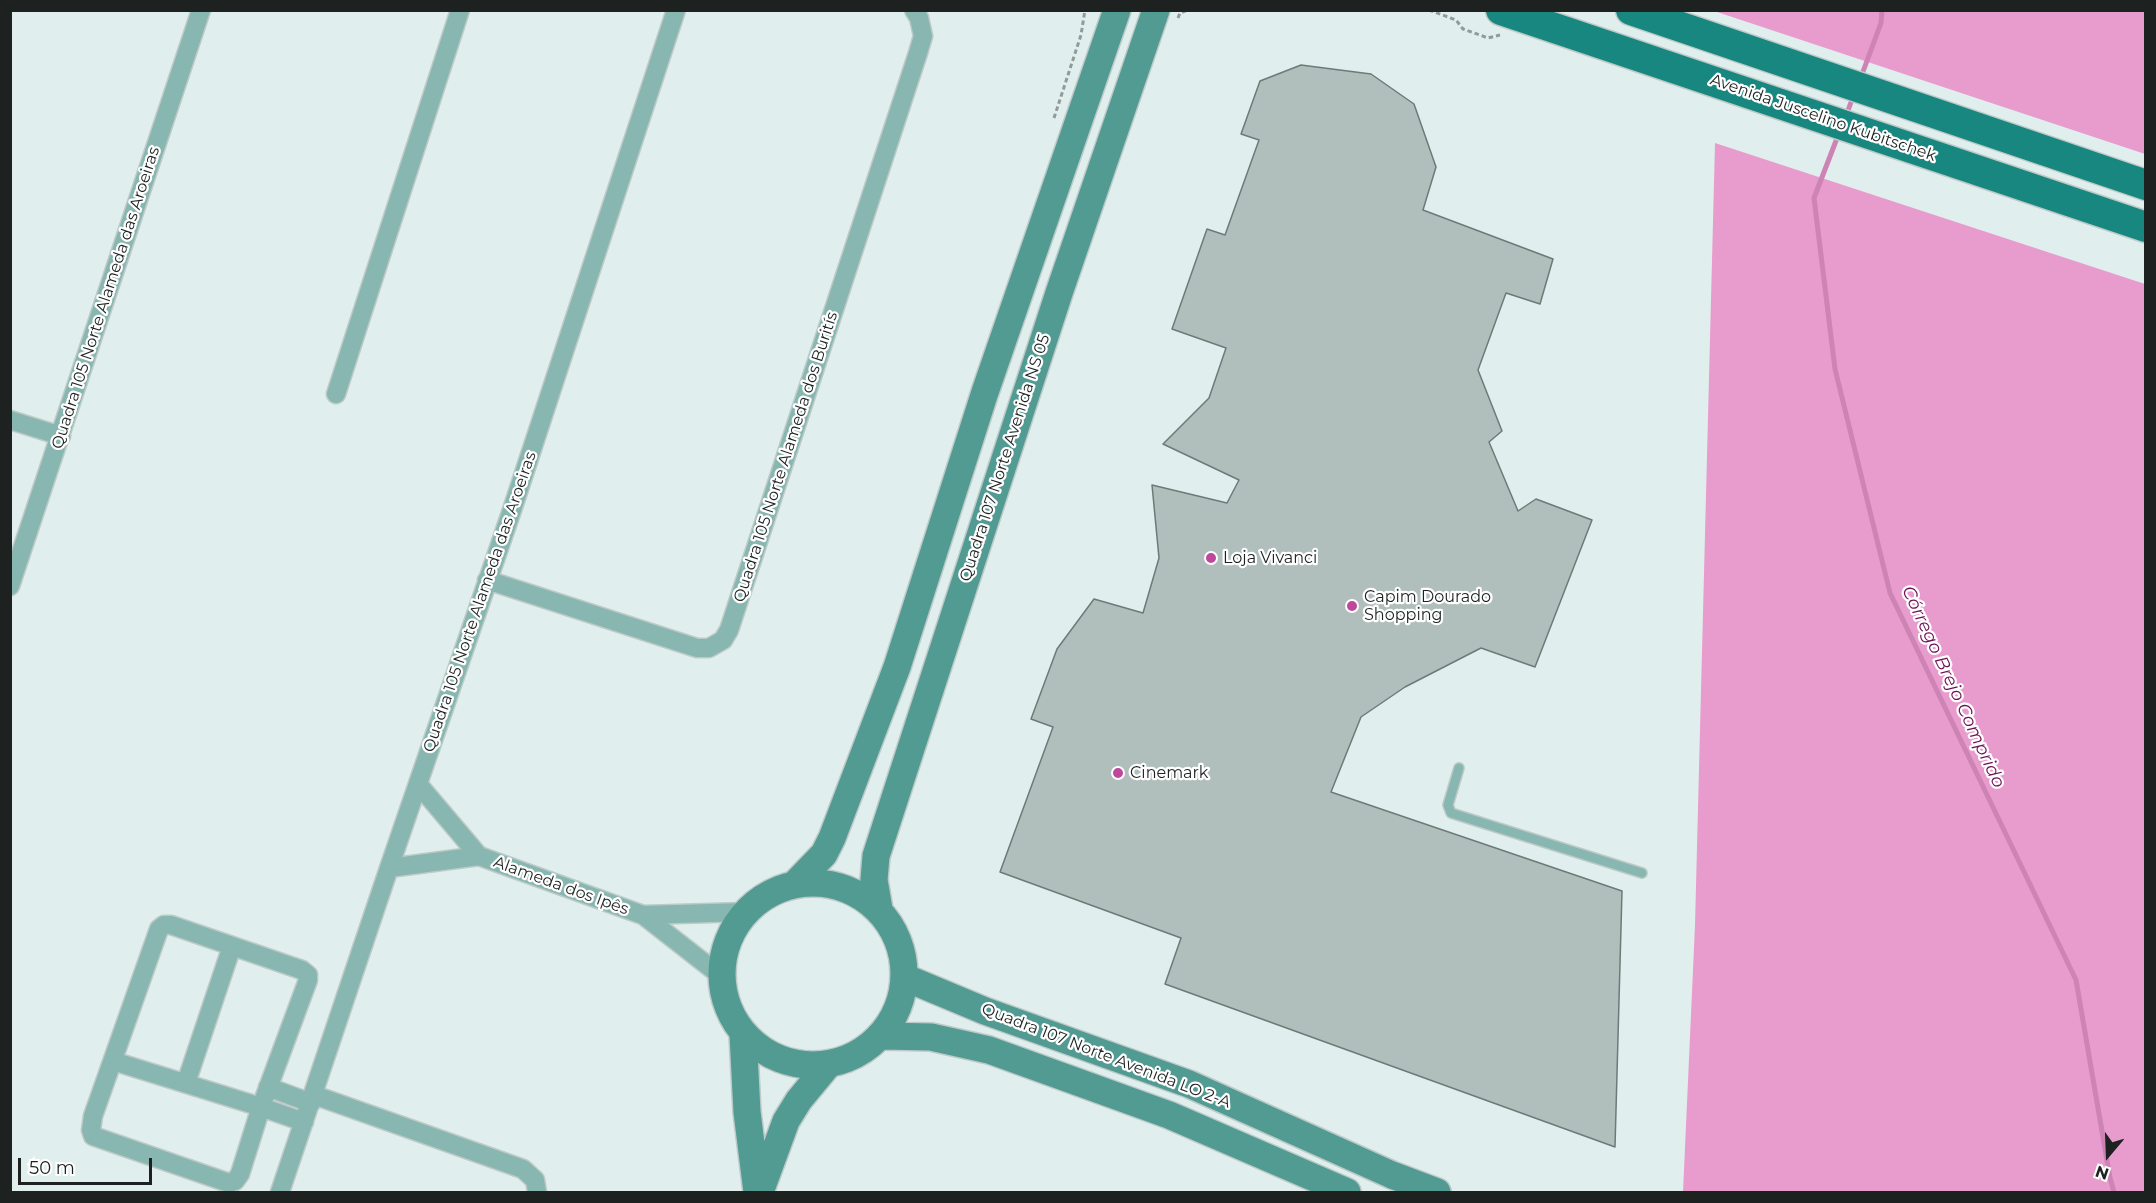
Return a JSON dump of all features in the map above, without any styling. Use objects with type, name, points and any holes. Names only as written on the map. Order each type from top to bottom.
[{"type":"main road","name":"Avenida Juscelino Kubitschek","points":[[1501,10],[2145,227]]},
{"type":"main road","points":[[1631,10],[2145,185]]},
{"type":"street","name":"Quadra 105 Norte Alameda das Aroeiras","points":[[10,586],[201,10]]},
{"type":"street","points":[[336,394],[460,10]]},
{"type":"street","name":"Quadra 105 Norte Alameda das Aroeiras","points":[[280,1192],[512,510],[676,10]]},
{"type":"street","name":"Quadra 105 Norte Alameda dos Buritís","points":[[488,580],[697,648],[708,648],[723,640],[729,630],[915,64],[923,36],[919,18],[914,10]]},
{"type":"street","points":[[795,884],[824,854],[832,838],[897,667],[986,392],[1117,10]]},
{"type":"street","name":"Quadra 107 Norte Avenida NS 05","points":[[879,909],[874,880],[876,856],[1059,293],[1156,10]]},
{"type":"street","points":[[10,420],[61,436]]},
{"type":"street","name":"Alameda dos Ipês","points":[[418,784],[479,856]]},
{"type":"street","name":"Alameda dos Ipês","points":[[389,868],[479,856],[643,915],[721,976]]},
{"type":"street","points":[[795,884],[840,886],[879,909],[894,929],[903,953],[906,978],[899,1009],[883,1036],[858,1055],[828,1065],[797,1065],[767,1054],[743,1034],[727,1007],[721,976],[723,953],[731,931],[745,912],[768,894],[795,884]]},
{"type":"street","name":"Alameda dos Ipês","points":[[643,915],[745,912]]},
{"type":"street","points":[[164,925],[171,925],[232,946],[302,970],[308,975],[308,980],[268,1087],[240,1174],[235,1181],[229,1183],[93,1136],[91,1130],[93,1116],[159,929],[164,925]]},
{"type":"street","points":[[186,1083],[232,946]]},
{"type":"street","name":"Quadra 107 Norte Avenida LO 2-A","points":[[906,978],[985,1011],[1189,1084],[1392,1175],[1437,1192]]},
{"type":"street","points":[[743,1034],[747,1112],[758,1192]]},
{"type":"street","name":"Quadra 107 Norte Avenida LO 2-A","points":[[883,1036],[932,1038],[989,1050],[1169,1114],[1347,1192]]},
{"type":"street","points":[[113,1061],[304,1122]]},
{"type":"street","points":[[758,1192],[786,1121],[799,1100],[828,1065]]},
{"type":"street","points":[[268,1087],[312,1099],[523,1169],[536,1180],[537,1192]]},
{"type":"lane","points":[[1459,768],[1449,805],[1451,813],[1642,873]]},
{"type":"shaded area","points":[[1714,11],[2145,11],[2145,154]]},
{"type":"shaded area","points":[[1715,143],[2145,284],[2145,1192],[1683,1192],[1695,925]]},
{"type":"building","name":"Capim Dourado Shopping","points":[[1301,65],[1371,74],[1414,104],[1436,167],[1423,210],[1553,259],[1540,304],[1506,293],[1478,370],[1502,431],[1489,442],[1518,511],[1536,499],[1592,520],[1535,667],[1481,648],[1405,687],[1361,717],[1331,792],[1622,891],[1615,1147],[1165,984],[1181,938],[1000,872],[1053,727],[1031,719],[1057,649],[1094,599],[1143,613],[1159,558],[1152,485],[1227,503],[1239,480],[1163,444],[1209,398],[1226,348],[1172,329],[1207,229],[1225,235],[1259,140],[1241,134],[1260,81]]},
{"type":"waterway","name":"Córrego Brejo Comprido","points":[[1861,77],[1881,23],[1882,10]]},
{"type":"waterway","name":"Córrego Brejo Comprido","points":[[1846,116],[1854,94]]},
{"type":"waterway","name":"Córrego Brejo Comprido","points":[[1839,133],[1814,198],[1835,369],[1890,593],[2076,980],[2114,1192]]},
{"type":"place","name":"Loja Vivanci","points":[[1211,558]]},
{"type":"place","name":"Capim Dourado Shopping","points":[[1352,606]]},
{"type":"place","name":"Cinemark","points":[[1118,773]]}]
